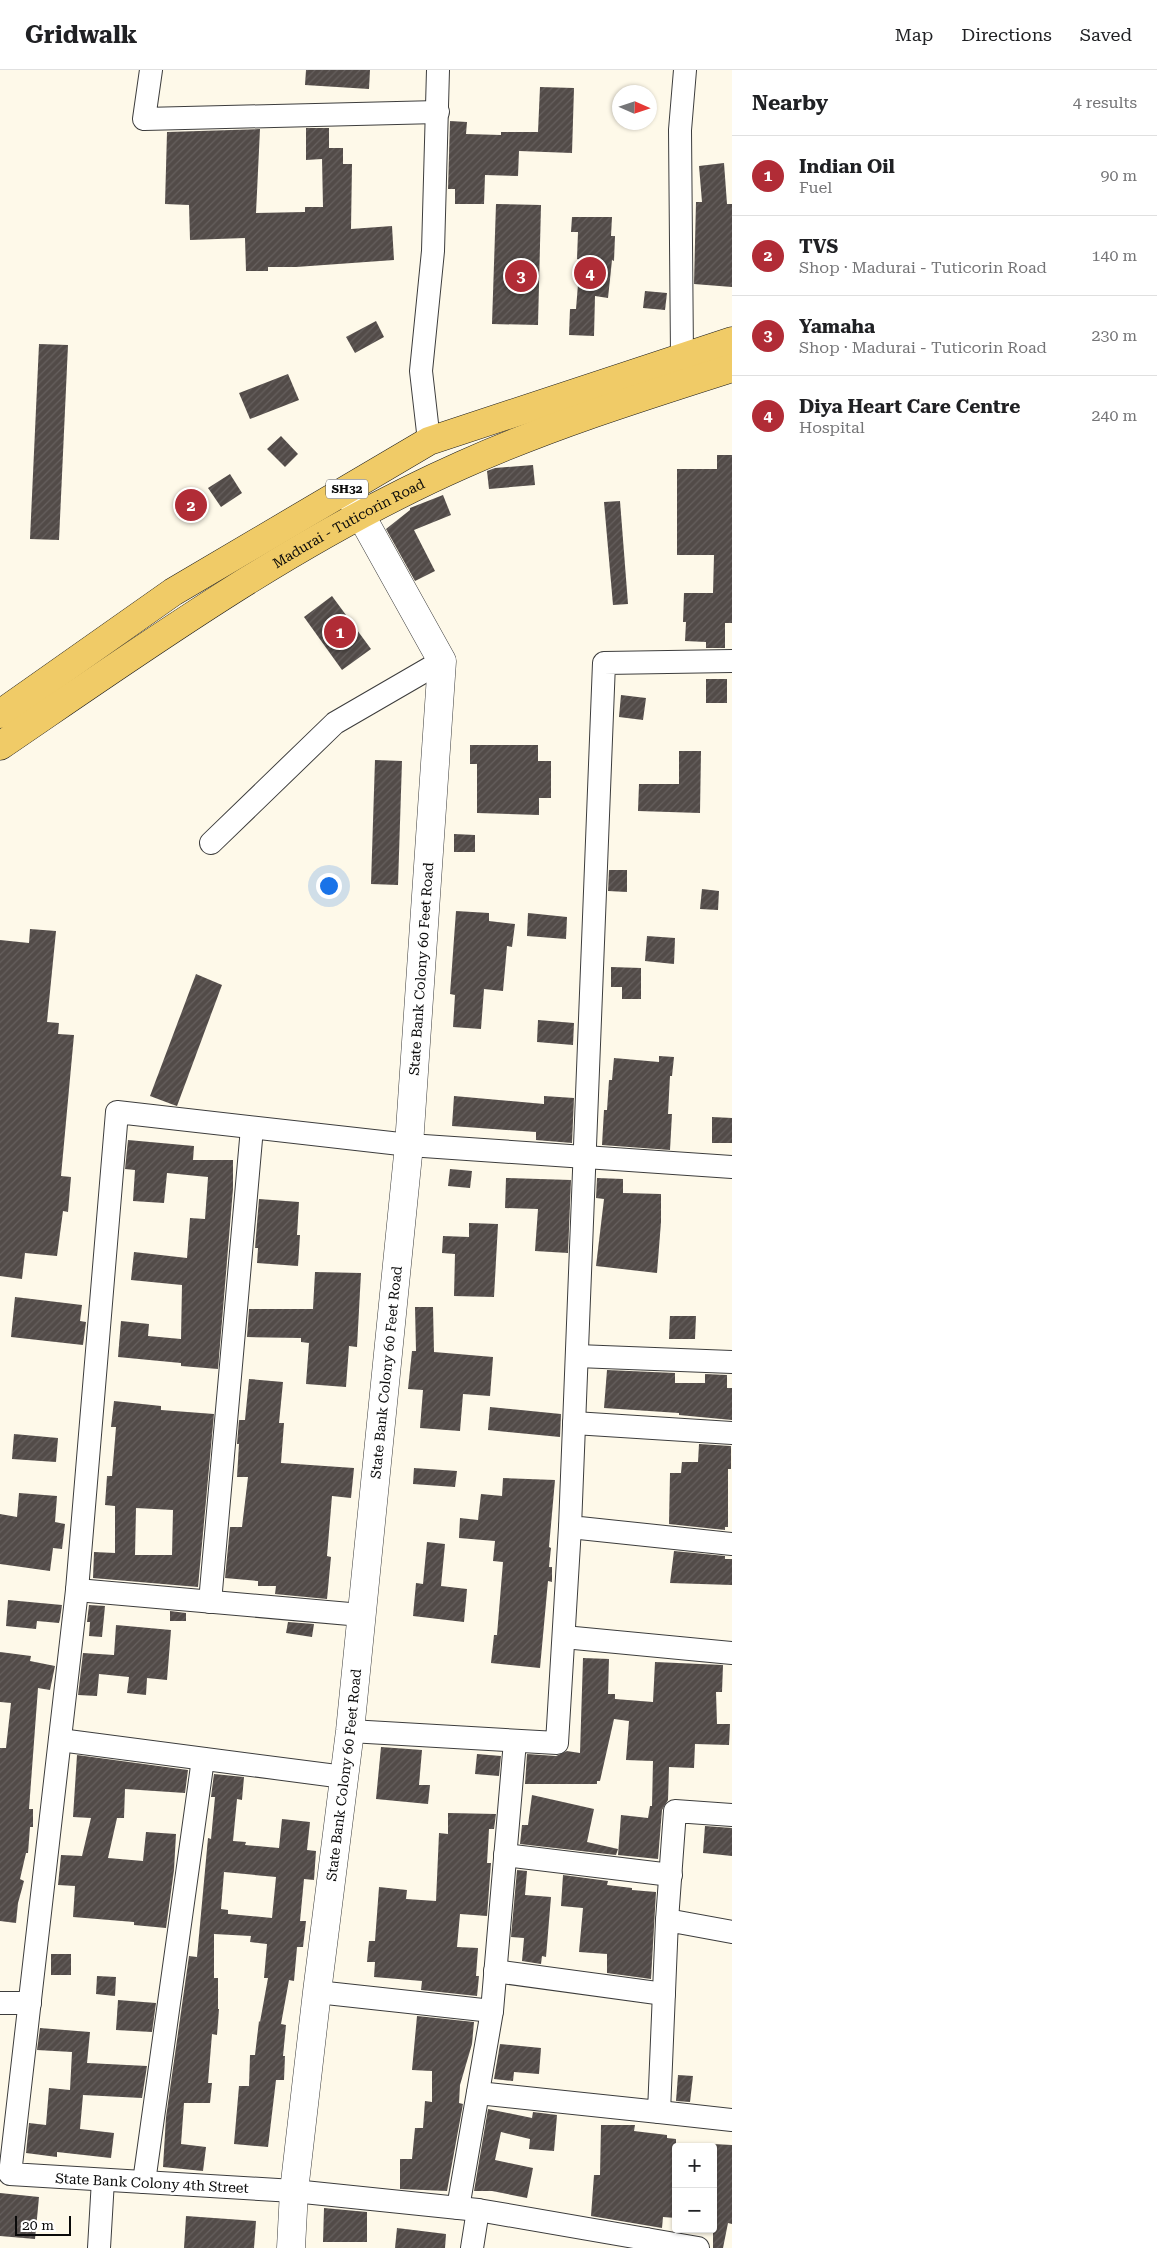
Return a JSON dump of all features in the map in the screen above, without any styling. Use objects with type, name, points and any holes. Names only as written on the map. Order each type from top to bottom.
[{"type":"main road","name":"SH32","points":[[0,714],[173,592],[429,441],[732,340]]},
{"type":"main road","name":"Madurai - Tuticorin Road","points":[[0,746],[187,618],[361,514],[462,465],[584,415],[732,368]]},
{"type":"street","points":[[151,70],[144,119],[438,112]]},
{"type":"street","points":[[429,441],[421,371],[433,251],[438,70]]},
{"type":"street","points":[[682,356],[680,130],[685,70]]},
{"type":"street","points":[[211,843],[335,722],[442,661],[346,490]]},
{"type":"street","name":"State Bank Colony 60 Feet Road","points":[[291,2248],[294,2192],[350,1731],[408,1145],[442,661]]},
{"type":"street","points":[[350,1731],[557,1743],[570,1527],[604,663],[732,661]]},
{"type":"street","points":[[0,2003],[30,2003],[77,1590],[117,1112],[408,1145],[732,1167]]},
{"type":"street","points":[[210,1602],[252,1128]]},
{"type":"street","points":[[577,1356],[732,1362]]},
{"type":"street","points":[[574,1423],[732,1433]]},
{"type":"street","points":[[570,1527],[732,1544]]},
{"type":"street","points":[[77,1590],[361,1615]]},
{"type":"street","points":[[564,1636],[732,1653]]},
{"type":"street","points":[[60,1740],[344,1777]]},
{"type":"street","points":[[472,2248],[468,2209],[478,2093],[492,2011],[515,1741]]},
{"type":"street","points":[[144,2182],[203,1760]]},
{"type":"street","points":[[659,2112],[667,1920],[675,1811],[732,1815]]},
{"type":"street","points":[[505,1855],[670,1874]]},
{"type":"street","points":[[667,1920],[732,1932]]},
{"type":"street","points":[[495,1971],[664,1994]]},
{"type":"street","points":[[317,1992],[492,2011]]},
{"type":"street","name":"State Bank Colony 4th Street","points":[[30,2003],[10,2174],[294,2192],[468,2209],[646,2243],[698,2248]]},
{"type":"street","points":[[478,2093],[732,2120]]},
{"type":"street","points":[[99,2248],[103,2180]]},
{"type":"building","points":[[306,70],[370,70],[369,89],[305,85]]},
{"type":"building","points":[[540,87],[574,88],[572,153],[519,151],[518,176],[485,175],[484,204],[455,204],[455,189],[448,189],[450,121],[467,122],[466,134],[501,135],[501,132],[538,132]]},
{"type":"building","points":[[306,128],[329,128],[329,148],[343,148],[343,164],[352,164],[351,229],[392,226],[394,260],[296,267],[268,267],[268,271],[246,271],[245,238],[190,240],[189,205],[165,204],[167,132],[260,129],[256,213],[305,212],[305,207],[323,207],[322,159],[306,160]]},
{"type":"building","points":[[724,163],[727,204],[732,204],[732,287],[694,284],[696,202],[702,202],[699,166]]},
{"type":"building","points":[[496,204],[541,205],[538,325],[492,324]]},
{"type":"building","points":[[572,217],[612,217],[611,236],[615,236],[614,261],[612,260],[608,298],[595,296],[594,336],[569,335],[570,309],[576,309],[580,260],[577,259],[578,232],[571,232]]},
{"type":"building","points":[[645,291],[667,293],[665,310],[643,308]]},
{"type":"building","points":[[376,321],[384,337],[355,353],[346,337]]},
{"type":"building","points":[[39,344],[68,345],[59,540],[30,539]]},
{"type":"building","points":[[288,374],[299,400],[250,419],[239,393]]},
{"type":"building","points":[[281,436],[298,454],[285,467],[267,449]]},
{"type":"building","points":[[717,455],[732,455],[732,623],[725,623],[725,648],[706,648],[706,642],[685,641],[686,622],[683,622],[684,593],[713,593],[714,555],[677,555],[677,469],[717,469]]},
{"type":"building","points":[[533,465],[535,485],[489,489],[487,471],[495,468]]},
{"type":"building","points":[[230,474],[242,493],[221,507],[208,488]]},
{"type":"building","points":[[443,495],[451,515],[414,530],[435,571],[415,581],[386,529],[410,510],[410,508]]},
{"type":"building","points":[[620,501],[628,604],[613,605],[604,502]]},
{"type":"building","points":[[332,596],[371,649],[342,670],[304,617]]},
{"type":"building","points":[[706,679],[727,679],[727,703],[706,703]]},
{"type":"building","points":[[621,695],[646,698],[643,720],[619,717]]},
{"type":"building","points":[[470,745],[538,745],[538,761],[551,761],[551,798],[539,798],[539,815],[477,813],[477,764],[470,764]]},
{"type":"building","points":[[679,751],[701,751],[700,813],[638,811],[639,784],[679,784]]},
{"type":"building","points":[[375,760],[402,761],[398,885],[371,884]]},
{"type":"building","points":[[454,834],[475,835],[475,852],[454,852]]},
{"type":"building","points":[[609,870],[627,870],[627,892],[608,891]]},
{"type":"building","points":[[702,889],[719,891],[718,910],[700,909]]},
{"type":"building","points":[[456,911],[489,913],[489,921],[515,924],[512,947],[507,946],[503,991],[484,989],[481,1029],[453,1027],[455,995],[450,994]]},
{"type":"building","points":[[528,913],[567,917],[566,939],[527,936]]},
{"type":"building","points":[[30,929],[56,931],[47,1022],[59,1023],[58,1034],[74,1035],[61,1176],[71,1177],[68,1212],[63,1211],[57,1256],[25,1253],[22,1279],[0,1276],[0,940],[29,943]]},
{"type":"building","points":[[647,936],[675,938],[674,964],[645,961]]},
{"type":"building","points":[[611,967],[641,968],[641,999],[622,999],[622,987],[611,987]]},
{"type":"building","points":[[196,974],[222,985],[177,1106],[150,1096]]},
{"type":"building","points":[[538,1020],[574,1023],[573,1045],[537,1042]]},
{"type":"building","points":[[659,1056],[674,1057],[672,1076],[670,1076],[668,1114],[672,1114],[670,1150],[602,1145],[604,1110],[607,1110],[609,1080],[612,1080],[614,1058],[659,1062]]},
{"type":"building","points":[[454,1096],[544,1104],[544,1096],[574,1098],[572,1143],[536,1140],[536,1132],[452,1126]]},
{"type":"building","points":[[712,1117],[732,1118],[732,1143],[712,1143]]},
{"type":"building","points":[[128,1140],[194,1146],[193,1160],[233,1160],[233,1189],[218,1369],[181,1366],[181,1363],[118,1357],[121,1321],[149,1324],[148,1336],[181,1339],[182,1285],[131,1280],[134,1252],[187,1258],[190,1218],[205,1219],[208,1177],[167,1173],[164,1203],[133,1201],[135,1170],[125,1169]]},
{"type":"building","points":[[450,1169],[472,1171],[470,1188],[448,1186]]},
{"type":"building","points":[[506,1178],[571,1180],[568,1253],[535,1251],[538,1209],[505,1208]]},
{"type":"building","points":[[597,1178],[623,1179],[623,1193],[661,1194],[657,1273],[596,1266],[604,1199],[596,1198]]},
{"type":"building","points":[[259,1199],[299,1202],[297,1235],[300,1235],[298,1266],[257,1263],[258,1248],[255,1248]]},
{"type":"building","points":[[469,1223],[498,1224],[494,1297],[454,1296],[455,1254],[442,1253],[443,1236],[469,1237]]},
{"type":"building","points":[[315,1272],[361,1273],[357,1347],[349,1346],[346,1387],[306,1384],[309,1343],[301,1342],[301,1338],[247,1337],[249,1309],[313,1309]]},
{"type":"building","points":[[15,1297],[82,1305],[80,1321],[86,1322],[83,1345],[11,1337]]},
{"type":"building","points":[[415,1307],[433,1307],[434,1352],[493,1357],[490,1396],[463,1394],[460,1431],[420,1428],[423,1390],[408,1389],[412,1351],[416,1351]]},
{"type":"building","points":[[670,1316],[696,1316],[695,1339],[669,1339]]},
{"type":"building","points":[[607,1370],[675,1373],[675,1383],[705,1383],[705,1374],[727,1375],[727,1388],[732,1388],[732,1420],[679,1415],[679,1413],[604,1408]]},
{"type":"building","points":[[249,1379],[283,1382],[279,1423],[284,1423],[281,1463],[354,1468],[351,1498],[332,1496],[327,1556],[331,1557],[327,1599],[275,1594],[276,1586],[258,1586],[258,1581],[225,1578],[230,1527],[242,1527],[248,1477],[237,1477],[239,1444],[237,1444],[239,1420],[245,1420]]},
{"type":"building","points":[[114,1401],[161,1406],[161,1410],[214,1414],[198,1587],[93,1578],[94,1552],[115,1553],[115,1506],[105,1505],[107,1476],[112,1476],[116,1427],[111,1427]],"holes":[[[136,1508],[173,1510],[172,1555],[135,1555]]]},
{"type":"building","points":[[490,1407],[561,1414],[560,1437],[488,1430]]},
{"type":"building","points":[[14,1434],[58,1438],[56,1462],[12,1459]]},
{"type":"building","points":[[699,1444],[731,1446],[731,1469],[728,1469],[728,1527],[725,1527],[725,1530],[669,1524],[670,1473],[681,1473],[682,1462],[698,1462]]},
{"type":"building","points":[[414,1468],[457,1471],[455,1487],[413,1484]]},
{"type":"building","points":[[503,1478],[555,1480],[549,1547],[551,1548],[549,1567],[552,1567],[552,1582],[548,1581],[540,1668],[491,1663],[494,1635],[497,1635],[503,1562],[493,1561],[495,1541],[459,1538],[460,1518],[478,1520],[481,1494],[502,1496]]},
{"type":"building","points":[[19,1493],[57,1496],[55,1522],[65,1524],[62,1549],[53,1548],[50,1571],[0,1564],[0,1514],[17,1517]]},
{"type":"building","points":[[427,1542],[445,1544],[441,1586],[467,1589],[464,1622],[413,1616],[416,1583],[423,1584]]},
{"type":"building","points":[[674,1551],[725,1556],[725,1559],[732,1559],[732,1585],[670,1583]]},
{"type":"building","points":[[8,1600],[62,1605],[59,1623],[37,1621],[36,1629],[6,1626]]},
{"type":"building","points":[[89,1605],[105,1606],[102,1637],[89,1636],[90,1622],[87,1622]]},
{"type":"building","points":[[170,1611],[186,1613],[186,1621],[170,1621]]},
{"type":"building","points":[[288,1622],[314,1624],[312,1637],[286,1633]]},
{"type":"building","points":[[116,1625],[171,1630],[167,1680],[147,1678],[146,1695],[127,1693],[129,1677],[99,1674],[97,1696],[78,1695],[83,1653],[114,1655]]},
{"type":"building","points":[[0,1652],[31,1656],[30,1661],[55,1666],[50,1690],[38,1688],[29,1809],[33,1809],[33,1827],[30,1827],[28,1853],[26,1853],[20,1879],[24,1881],[18,1903],[16,1923],[0,1921],[0,1748],[6,1748],[11,1703],[0,1702]]},
{"type":"building","points":[[583,1658],[609,1659],[608,1694],[615,1694],[615,1699],[653,1702],[655,1662],[723,1665],[722,1692],[716,1692],[717,1724],[730,1724],[729,1745],[695,1744],[694,1768],[669,1767],[668,1800],[662,1810],[658,1859],[618,1855],[621,1815],[648,1818],[650,1806],[652,1806],[653,1761],[626,1760],[629,1721],[614,1719],[600,1781],[597,1781],[597,1784],[525,1784],[527,1754],[556,1756],[567,1751],[580,1753]]},
{"type":"building","points":[[381,1747],[422,1750],[419,1785],[430,1785],[428,1804],[376,1799]]},
{"type":"building","points":[[477,1754],[501,1756],[499,1776],[475,1774]]},
{"type":"building","points":[[77,1755],[188,1770],[185,1793],[125,1789],[124,1818],[117,1818],[108,1858],[143,1861],[146,1832],[176,1834],[174,1870],[166,1928],[134,1925],[134,1922],[73,1917],[75,1886],[58,1885],[61,1855],[82,1856],[91,1818],[73,1817]]},
{"type":"building","points":[[214,1774],[244,1777],[242,1800],[237,1799],[233,1841],[246,1842],[245,1845],[279,1848],[282,1819],[310,1822],[307,1850],[316,1851],[314,1880],[304,1879],[300,1921],[306,1921],[303,1947],[297,1947],[294,1981],[289,1980],[281,2024],[286,2025],[283,2056],[285,2056],[284,2080],[276,2080],[268,2147],[234,2144],[239,2086],[249,2086],[250,2055],[255,2055],[259,2021],[268,1978],[264,1978],[267,1944],[250,1942],[251,1936],[214,1934],[214,1978],[218,1978],[219,2009],[217,2035],[212,2034],[208,2083],[212,2083],[210,2103],[184,2103],[181,2144],[206,2147],[203,2171],[163,2167],[166,2117],[189,1956],[197,1957],[208,1838],[211,1839],[215,1797],[211,1797]],"holes":[[[224,1872],[276,1877],[272,1918],[228,1914],[228,1910],[221,1909]]]},
{"type":"building","points":[[532,1795],[594,1809],[587,1842],[618,1849],[616,1855],[520,1844],[522,1825],[528,1825]]},
{"type":"building","points":[[448,1813],[496,1814],[494,1829],[489,1829],[487,1863],[491,1863],[487,1916],[460,1914],[457,1947],[478,1948],[476,1976],[479,1976],[477,1996],[421,1990],[422,1981],[374,1977],[375,1962],[367,1962],[369,1941],[375,1941],[379,1887],[407,1890],[406,1899],[436,1901],[439,1833],[448,1834]]},
{"type":"building","points":[[705,1826],[732,1828],[732,1856],[703,1853]]},
{"type":"building","points":[[517,1870],[527,1871],[525,1895],[551,1897],[546,1957],[542,1956],[541,1964],[522,1961],[524,1938],[511,1937]]},
{"type":"building","points":[[563,1875],[608,1881],[607,1885],[632,1888],[632,1890],[656,1892],[651,1979],[607,1973],[607,1954],[579,1952],[583,1908],[561,1906]]},
{"type":"building","points":[[51,1954],[71,1954],[71,1975],[51,1975]]},
{"type":"building","points":[[97,1976],[116,1977],[115,1996],[96,1994]]},
{"type":"building","points":[[118,2000],[156,2003],[152,2032],[116,2030]]},
{"type":"building","points":[[417,2016],[474,2022],[472,2044],[460,2085],[459,2103],[463,2104],[447,2191],[400,2189],[400,2159],[412,2159],[415,2128],[423,2128],[425,2101],[432,2102],[432,2071],[412,2070]]},
{"type":"building","points":[[40,2028],[90,2032],[87,2063],[147,2066],[142,2098],[83,2095],[80,2129],[114,2133],[111,2158],[57,2152],[57,2157],[26,2153],[29,2123],[46,2125],[49,2088],[70,2090],[72,2052],[37,2050]]},
{"type":"building","points":[[500,2044],[541,2048],[539,2074],[514,2072],[513,2081],[494,2079]]},
{"type":"building","points":[[678,2075],[693,2076],[690,2102],[676,2101]]},
{"type":"building","points":[[488,2109],[532,2118],[533,2112],[557,2115],[554,2151],[529,2149],[530,2139],[501,2132],[495,2160],[533,2168],[527,2198],[492,2191],[474,2191]]},
{"type":"building","points":[[601,2125],[635,2125],[634,2131],[667,2135],[667,2138],[676,2139],[676,2143],[672,2143],[672,2218],[663,2217],[662,2228],[591,2216],[594,2175],[600,2175]]},
{"type":"building","points":[[717,2144],[732,2145],[732,2224],[728,2223],[723,2248],[713,2248],[713,2233],[717,2233]]},
{"type":"building","points":[[0,2193],[39,2197],[35,2239],[0,2236]]},
{"type":"building","points":[[324,2208],[367,2212],[367,2242],[323,2242]]},
{"type":"building","points":[[186,2216],[256,2221],[254,2248],[184,2248]]},
{"type":"building","points":[[397,2228],[446,2234],[445,2248],[395,2248]]},
{"type":"place","name":"Diya Heart Care Centre","points":[[590,273]]},
{"type":"place","name":"Yamaha","points":[[521,276]]},
{"type":"place","name":"TVS","points":[[191,505]]},
{"type":"place","name":"Indian Oil","points":[[340,632]]}]
